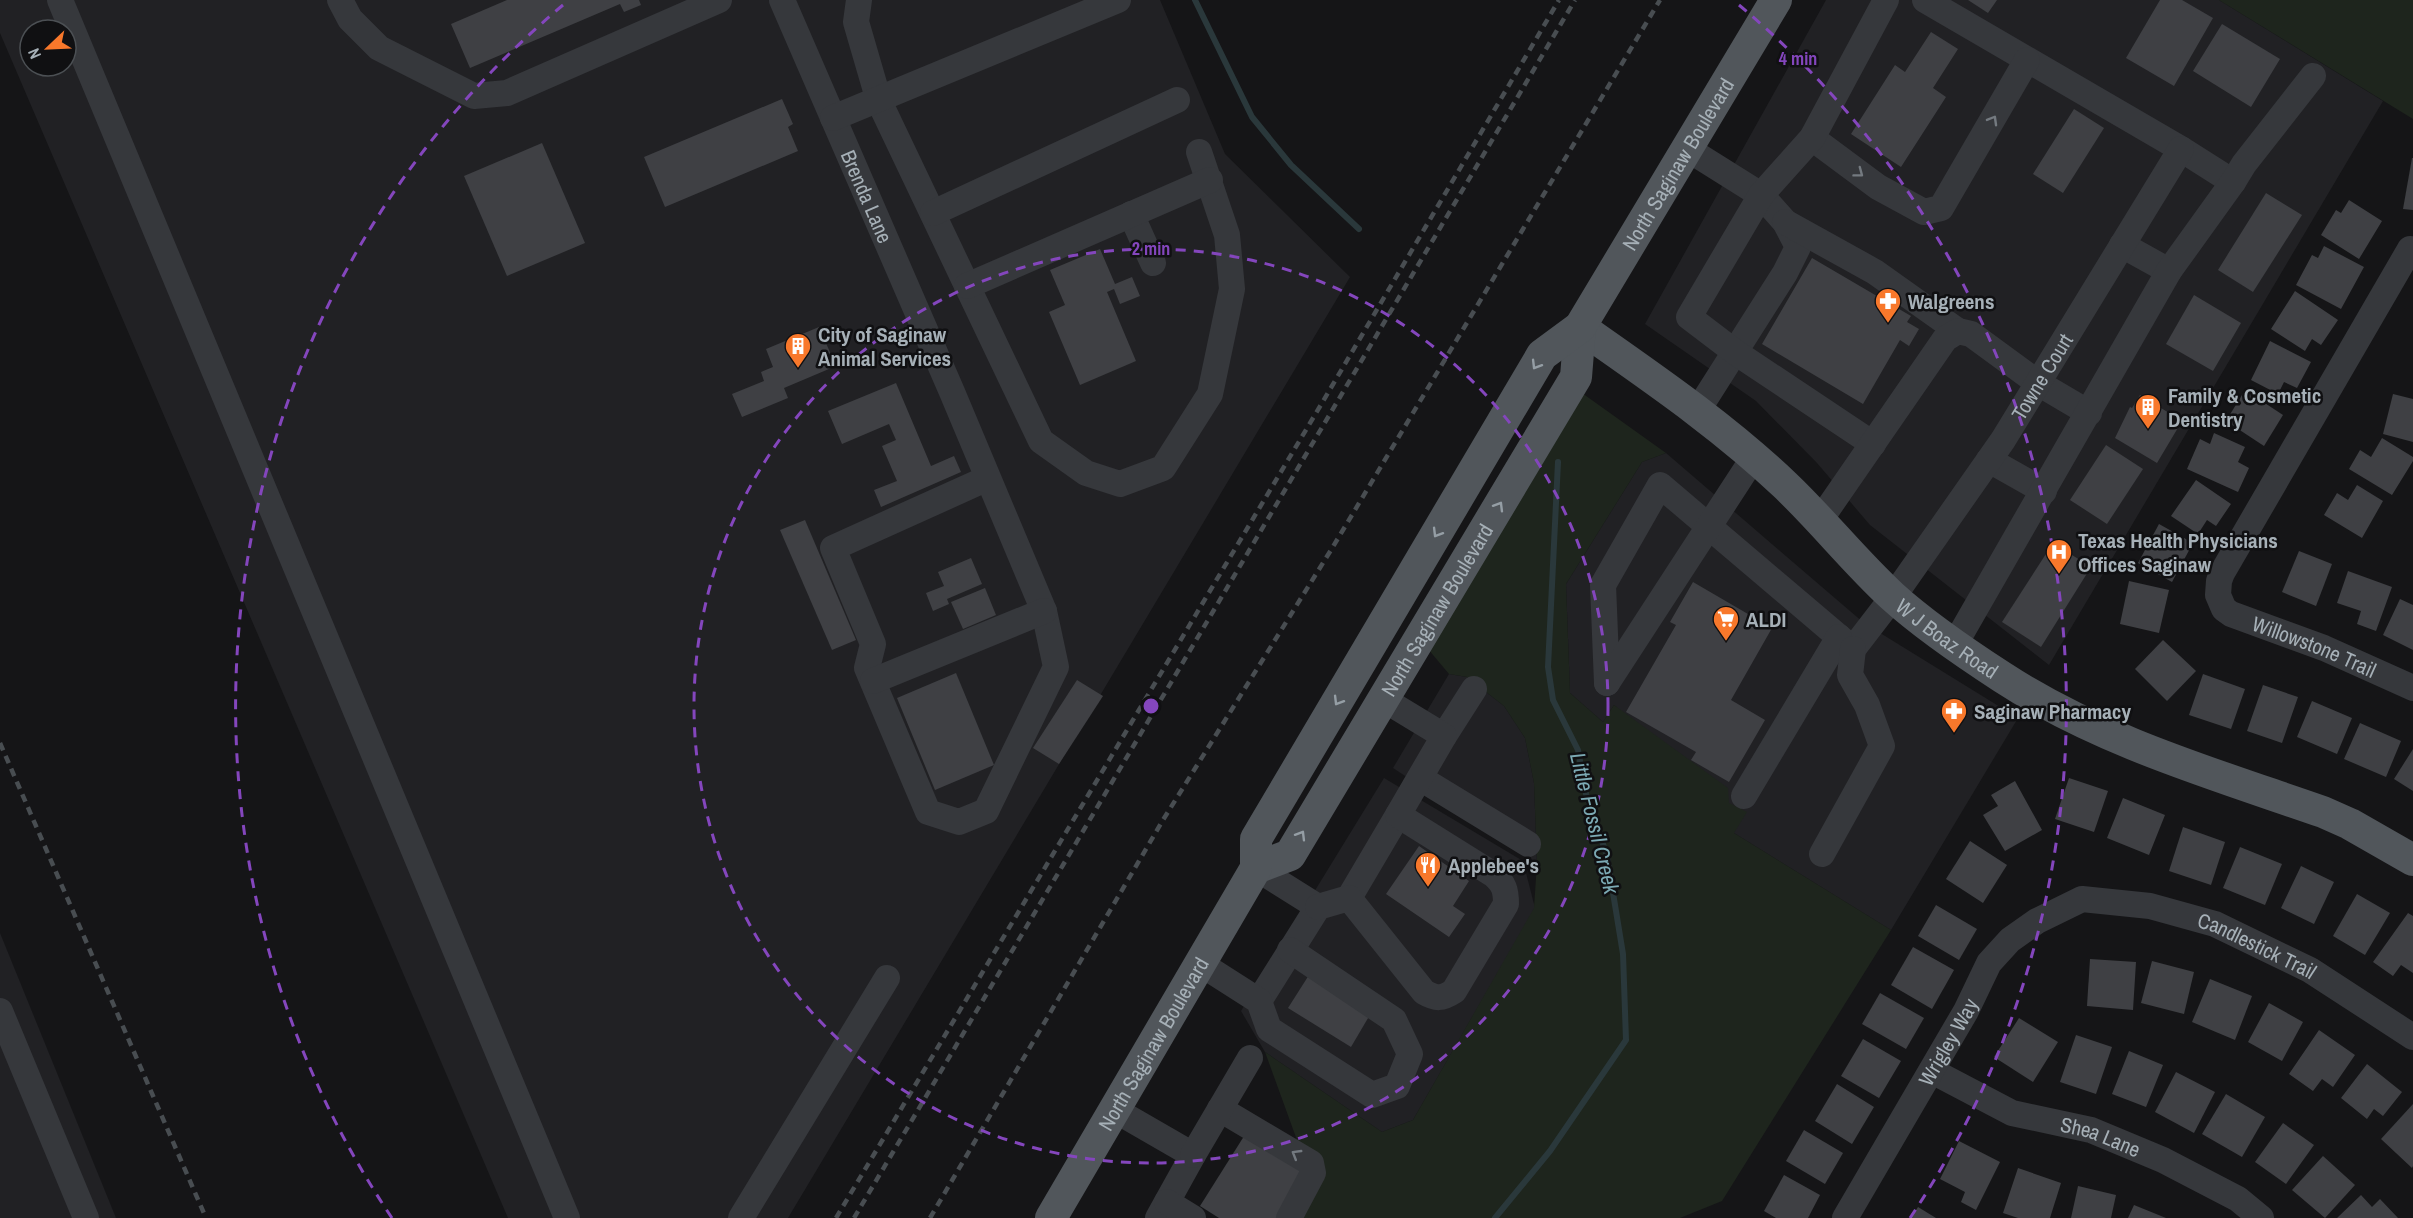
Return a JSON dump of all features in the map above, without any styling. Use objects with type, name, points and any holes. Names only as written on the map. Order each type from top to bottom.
[{"type":"main road","name":"North Saginaw Boulevard","points":[[1051,1218],[1256,868],[1256,839],[1542,355],[1580,327],[1776,0]]},
{"type":"main road","name":"North Saginaw Boulevard","points":[[1256,868],[1290,855],[1576,377],[1580,327]]},
{"type":"main road","name":"W J Boaz Road","points":[[1580,327],[1698,410],[1754,457],[1820,520],[1893,597],[1955,644],[2035,698],[2092,727],[2154,753],[2324,812],[2413,860]]},
{"type":"street","points":[[60,0],[567,1218]]},
{"type":"street","points":[[340,0],[350,20],[379,48],[474,96],[507,93],[719,0]]},
{"type":"street","name":"Brenda Lane","points":[[782,0],[952,392],[1044,611],[1056,667],[986,811],[959,822],[928,812],[867,668],[873,644],[833,548],[988,478]]},
{"type":"street","points":[[859,0],[856,22],[879,101],[1041,441],[1086,473],[1120,484],[1163,468],[1210,394],[1232,289],[1227,235],[1199,152]]},
{"type":"street","points":[[833,118],[879,101],[1118,0]]},
{"type":"street","points":[[1873,444],[1735,352],[1689,317],[1761,195],[1812,138],[1886,0]]},
{"type":"street","points":[[1925,0],[2181,149],[2233,182]]},
{"type":"street","points":[[1812,138],[1878,188],[1924,212],[1941,207],[2027,60]]},
{"type":"street","points":[[1955,644],[2169,271],[2244,164],[2313,76]]},
{"type":"street","points":[[933,213],[1177,100]]},
{"type":"street","points":[[1686,148],[1761,195],[1785,222],[1798,247],[1785,273],[1698,410]]},
{"type":"street","name":"Towne Court","points":[[1744,796],[1846,643],[1893,597],[1989,460],[2181,149]]},
{"type":"street","points":[[967,286],[1210,180]]},
{"type":"street","points":[[1131,214],[1153,263]]},
{"type":"street","points":[[1785,222],[1875,272],[1958,331],[1971,334],[2038,382],[2089,413]]},
{"type":"street","points":[[2122,245],[2169,271]]},
{"type":"street","name":"Willowstone Trail","points":[[2412,250],[2222,573],[2218,588],[2224,609],[2238,618],[2324,648],[2413,688]]},
{"type":"street","points":[[1820,520],[1945,339],[1958,331]]},
{"type":"street","points":[[1754,457],[1709,525],[1607,683],[1603,585],[1660,485],[1709,525],[1846,643],[1850,675],[1867,705],[1882,746],[1822,854]]},
{"type":"street","points":[[1989,460],[2044,491]]},
{"type":"street","points":[[873,681],[1044,611]]},
{"type":"street","points":[[1259,1001],[1318,907],[1349,898],[1474,689]]},
{"type":"street","points":[[1383,699],[1444,736]]},
{"type":"street","points":[[1420,778],[1528,844]]},
{"type":"street","points":[[1349,898],[1424,992],[1435,998],[1444,998],[1454,992],[1506,904],[1503,883],[1494,875],[1398,815]]},
{"type":"street","points":[[1256,868],[1318,907]]},
{"type":"street","name":"Candlestick Trail","points":[[2082,900],[2150,906],[2215,924],[2310,970],[2413,1036]]},
{"type":"street","name":"Wrigley Way","points":[[1845,1218],[1966,1011],[1989,963],[2010,940],[2037,921],[2082,900]]},
{"type":"street","points":[[1201,964],[1259,1001],[1269,1029],[1372,1095],[1397,1086],[1410,1054],[1394,1020],[1290,950]]},
{"type":"street","points":[[741,1218],[887,978]]},
{"type":"street","points":[[0,1011],[86,1218]]},
{"type":"street","points":[[1193,1218],[1162,1210],[1250,1058]]},
{"type":"street","name":"Shea Lane","points":[[1932,1071],[2012,1113],[2091,1130],[2163,1160],[2238,1199],[2261,1218]]},
{"type":"street","points":[[1220,1109],[1311,1163],[1313,1173],[1288,1218]]},
{"type":"street","points":[[1115,1110],[1193,1155]]},
{"type":"shaded area","points":[[0,0],[1160,0],[1225,154],[1350,277],[788,1218],[508,1218],[19,78],[78,78],[78,18],[18,18],[18,75],[0,33]]},
{"type":"shaded area","points":[[1826,0],[2219,0],[2383,101],[2049,665],[1870,525],[1817,463],[1756,401],[1645,324]]},
{"type":"shaded area","points":[[2219,0],[2413,0],[2413,119]]},
{"type":"shaded area","points":[[1582,393],[1666,453],[1642,462],[1566,584],[1570,693],[1603,722],[1614,705],[1728,788],[1729,803],[1747,812],[1734,833],[1891,930],[1722,1201],[1680,1218],[1277,1218],[1310,1176],[1265,1052],[1382,1132],[1413,1120],[1534,908],[1537,863],[1534,783],[1525,738],[1504,706],[1467,677],[1449,674],[1428,649]]},
{"type":"shaded area","points":[[1666,453],[1864,623],[2018,718],[1891,930],[1734,833],[1729,804],[1614,705],[1603,722],[1570,693],[1566,584],[1642,462]]},
{"type":"shaded area","points":[[1449,674],[1467,677],[1504,706],[1525,738],[1534,783],[1537,863],[1393,768]]},
{"type":"shaded area","points":[[1384,778],[1523,861],[1535,908],[1413,1120],[1382,1132],[1265,1052],[1241,1011]]},
{"type":"shaded area","points":[[0,933],[116,1218],[0,1218]]},
{"type":"building","points":[[507,0],[639,0],[641,5],[624,12],[620,4],[470,68],[451,24]]},
{"type":"building","points":[[1968,0],[1997,0],[1988,13]]},
{"type":"building","points":[[2160,0],[2182,0],[2213,18],[2174,86],[2126,58]]},
{"type":"building","points":[[2222,24],[2280,59],[2251,107],[2193,71]]},
{"type":"building","points":[[1931,32],[1958,49],[1933,88],[1946,97],[1901,167],[1851,134],[1895,65],[1905,72]]},
{"type":"building","points":[[782,99],[793,124],[788,127],[798,151],[665,207],[644,157]]},
{"type":"building","points":[[2074,109],[2104,128],[2063,193],[2033,174]]},
{"type":"building","points":[[542,143],[585,243],[507,276],[464,176]]},
{"type":"building","points":[[2413,158],[2413,210],[2403,209]]},
{"type":"building","points":[[2266,193],[2302,215],[2253,292],[2218,270]]},
{"type":"building","points":[[2349,200],[2382,221],[2359,259],[2321,235],[2336,210],[2341,213]]},
{"type":"building","points":[[2324,246],[2364,267],[2341,309],[2296,285],[2312,255],[2318,258]]},
{"type":"building","points":[[1100,249],[1115,284],[1132,277],[1140,296],[1120,304],[1114,289],[1107,292],[1136,361],[1080,385],[1049,312],[1065,305],[1050,270]]},
{"type":"building","name":"Walgreens","points":[[1812,258],[1911,316],[1907,322],[1919,329],[1909,346],[1900,340],[1863,404],[1762,344]]},
{"type":"building","points":[[2295,291],[2338,320],[2321,345],[2312,339],[2305,351],[2271,329]]},
{"type":"building","points":[[2194,295],[2241,323],[2213,371],[2166,344]]},
{"type":"building","name":"City of Saginaw Animal Services","points":[[819,327],[836,366],[784,388],[788,398],[742,417],[732,394],[764,381],[761,372],[773,367],[766,349]]},
{"type":"building","points":[[2270,341],[2311,362],[2297,388],[2284,382],[2278,394],[2251,380]]},
{"type":"building","points":[[896,383],[931,466],[954,456],[961,472],[881,507],[874,490],[897,481],[882,446],[896,440],[889,424],[842,444],[828,411]]},
{"type":"building","points":[[2245,390],[2283,415],[2264,446],[2226,421]]},
{"type":"building","points":[[2393,394],[2413,399],[2413,442],[2383,434]]},
{"type":"building","name":"Family & Cosmetic Dentistry","points":[[2140,395],[2182,421],[2157,463],[2115,438],[2130,407],[2132,408]]},
{"type":"building","points":[[2214,433],[2245,447],[2238,462],[2249,468],[2238,492],[2187,469],[2200,439],[2210,444]]},
{"type":"building","points":[[2382,438],[2413,457],[2413,461],[2392,495],[2349,469],[2360,450],[2371,457]]},
{"type":"building","points":[[2106,445],[2143,469],[2107,524],[2070,500]]},
{"type":"building","points":[[2196,480],[2231,504],[2216,526],[2207,520],[2198,534],[2171,516]]},
{"type":"building","points":[[2357,485],[2383,501],[2362,538],[2324,515],[2337,493],[2348,500]]},
{"type":"building","points":[[805,520],[856,640],[832,650],[780,530]]},
{"type":"building","points":[[2159,524],[2193,543],[2172,582],[2138,563]]},
{"type":"building","points":[[2053,543],[2091,567],[2041,647],[2002,622]]},
{"type":"building","points":[[2299,551],[2332,564],[2316,606],[2282,592]]},
{"type":"building","points":[[971,558],[982,584],[947,599],[949,604],[933,611],[926,593],[944,586],[938,572]]},
{"type":"building","points":[[2348,571],[2392,587],[2376,631],[2357,624],[2361,611],[2337,603]]},
{"type":"building","points":[[2129,581],[2169,590],[2159,633],[2120,624]]},
{"type":"building","points":[[1693,582],[1772,628],[1731,700],[1765,720],[1729,782],[1691,760],[1696,752],[1626,712],[1676,625],[1670,622]]},
{"type":"building","points":[[985,588],[996,615],[963,629],[951,602]]},
{"type":"building","points":[[2400,599],[2413,605],[2413,650],[2383,635]]},
{"type":"building","points":[[2163,640],[2196,671],[2167,701],[2135,669]]},
{"type":"building","points":[[956,673],[994,765],[935,790],[897,698]]},
{"type":"building","points":[[2203,674],[2245,689],[2231,729],[2189,715]]},
{"type":"building","points":[[1077,680],[1103,696],[1059,764],[1033,748]]},
{"type":"building","points":[[2263,685],[2298,697],[2282,743],[2247,731]]},
{"type":"building","points":[[2312,701],[2352,718],[2337,754],[2297,737]]},
{"type":"building","points":[[2360,723],[2401,741],[2386,777],[2344,759]]},
{"type":"building","points":[[2413,749],[2413,791],[2394,779]]},
{"type":"building","points":[[2069,778],[2108,791],[2094,832],[2055,819]]},
{"type":"building","points":[[2015,781],[2042,830],[2005,851],[1983,815],[1998,806],[1991,795]]},
{"type":"building","points":[[2123,798],[2165,815],[2149,855],[2107,838]]},
{"type":"building","points":[[2183,827],[2225,842],[2211,885],[2169,871]]},
{"type":"building","points":[[1970,841],[2007,865],[1983,903],[1946,879]]},
{"type":"building","name":"Applebee's","points":[[1419,846],[1469,881],[1453,906],[1465,914],[1449,937],[1386,894]]},
{"type":"building","points":[[2240,847],[2282,864],[2265,905],[2223,888]]},
{"type":"building","points":[[2301,866],[2334,882],[2314,924],[2281,908]]},
{"type":"building","points":[[2357,894],[2390,913],[2365,955],[2333,936]]},
{"type":"building","points":[[1936,905],[1977,929],[1959,960],[1918,936]]},
{"type":"building","points":[[2408,913],[2413,916],[2413,973],[2401,965],[2393,976],[2373,962]]},
{"type":"building","points":[[1913,947],[1954,970],[1932,1009],[1891,985]]},
{"type":"building","points":[[2090,959],[2136,962],[2133,1010],[2087,1006]]},
{"type":"building","points":[[2152,961],[2194,972],[2184,1014],[2141,1003]]},
{"type":"building","points":[[1309,975],[1371,1013],[1351,1047],[1288,1008]]},
{"type":"building","points":[[2210,979],[2252,996],[2235,1040],[2192,1022]]},
{"type":"building","points":[[1880,993],[1924,1018],[1906,1049],[1862,1024]]},
{"type":"building","points":[[2269,1003],[2303,1022],[2282,1061],[2248,1042]]},
{"type":"building","points":[[2019,1018],[2058,1042],[2033,1082],[1994,1057]]},
{"type":"building","points":[[2319,1030],[2355,1055],[2333,1087],[2322,1079],[2313,1091],[2289,1074]]},
{"type":"building","points":[[2076,1035],[2112,1047],[2096,1094],[2060,1082]]},
{"type":"building","points":[[1863,1039],[1901,1061],[1879,1098],[1841,1076]]},
{"type":"building","points":[[2129,1051],[2163,1065],[2146,1107],[2112,1094]]},
{"type":"building","points":[[2367,1064],[2402,1092],[2383,1116],[2374,1109],[2367,1119],[2341,1098]]},
{"type":"building","points":[[2176,1072],[2215,1092],[2194,1133],[2155,1112]]},
{"type":"building","points":[[1837,1084],[1874,1107],[1852,1144],[1815,1121]]},
{"type":"building","points":[[2226,1094],[2265,1117],[2242,1157],[2202,1134]]},
{"type":"building","points":[[2413,1104],[2413,1166],[2412,1168],[2381,1139]]},
{"type":"building","points":[[2283,1123],[2314,1145],[2286,1184],[2255,1162]]},
{"type":"building","points":[[1804,1130],[1843,1153],[1825,1184],[1786,1161]]},
{"type":"building","points":[[1246,1133],[1306,1170],[1277,1218],[1219,1218],[1200,1206]]},
{"type":"building","points":[[1959,1141],[2000,1162],[1976,1210],[1961,1202],[1965,1192],[1940,1179]]},
{"type":"building","points":[[2323,1156],[2355,1185],[2325,1218],[2292,1190]]},
{"type":"building","points":[[2018,1168],[2061,1183],[2050,1218],[2018,1218],[2003,1213]]},
{"type":"building","points":[[1784,1175],[1820,1195],[1808,1218],[1776,1218],[1764,1211]]},
{"type":"building","points":[[2078,1186],[2116,1195],[2111,1218],[2071,1218]]},
{"type":"building","points":[[2361,1195],[2372,1207],[2380,1199],[2398,1218],[2337,1218]]},
{"type":"building","points":[[2134,1205],[2166,1218],[2128,1218]]},
{"type":"building","points":[[1918,1207],[1936,1218],[1911,1218]]},
{"type":"waterway","name":"Little Fossil Creek","points":[[1195,0],[1252,117],[1291,165],[1359,229]]},
{"type":"waterway","name":"Little Fossil Creek","points":[[1495,1218],[1550,1151],[1626,1040],[1623,954],[1607,856],[1586,794],[1578,750],[1553,700],[1548,667],[1558,462]]},
{"type":"railway","points":[[836,1218],[1322,403],[1559,0]]},
{"type":"railway","points":[[854,1218],[1575,0]]},
{"type":"railway","points":[[930,1218],[1163,820],[1331,550],[1660,0]]},
{"type":"railway","points":[[0,743],[206,1218]]},
{"type":"place","name":"Walgreens","points":[[1888,324]]},
{"type":"place","name":"City of Saginaw Animal Services","points":[[798,369]]},
{"type":"place","name":"Family & Cosmetic Dentistry","points":[[2148,430]]},
{"type":"place","name":"Texas Health Physicians Offices Saginaw","points":[[2059,575]]},
{"type":"place","name":"ALDI","points":[[1726,642]]},
{"type":"place","name":"Saginaw Pharmacy","points":[[1954,734]]},
{"type":"place","name":"Applebee's","points":[[1428,888]]}]
